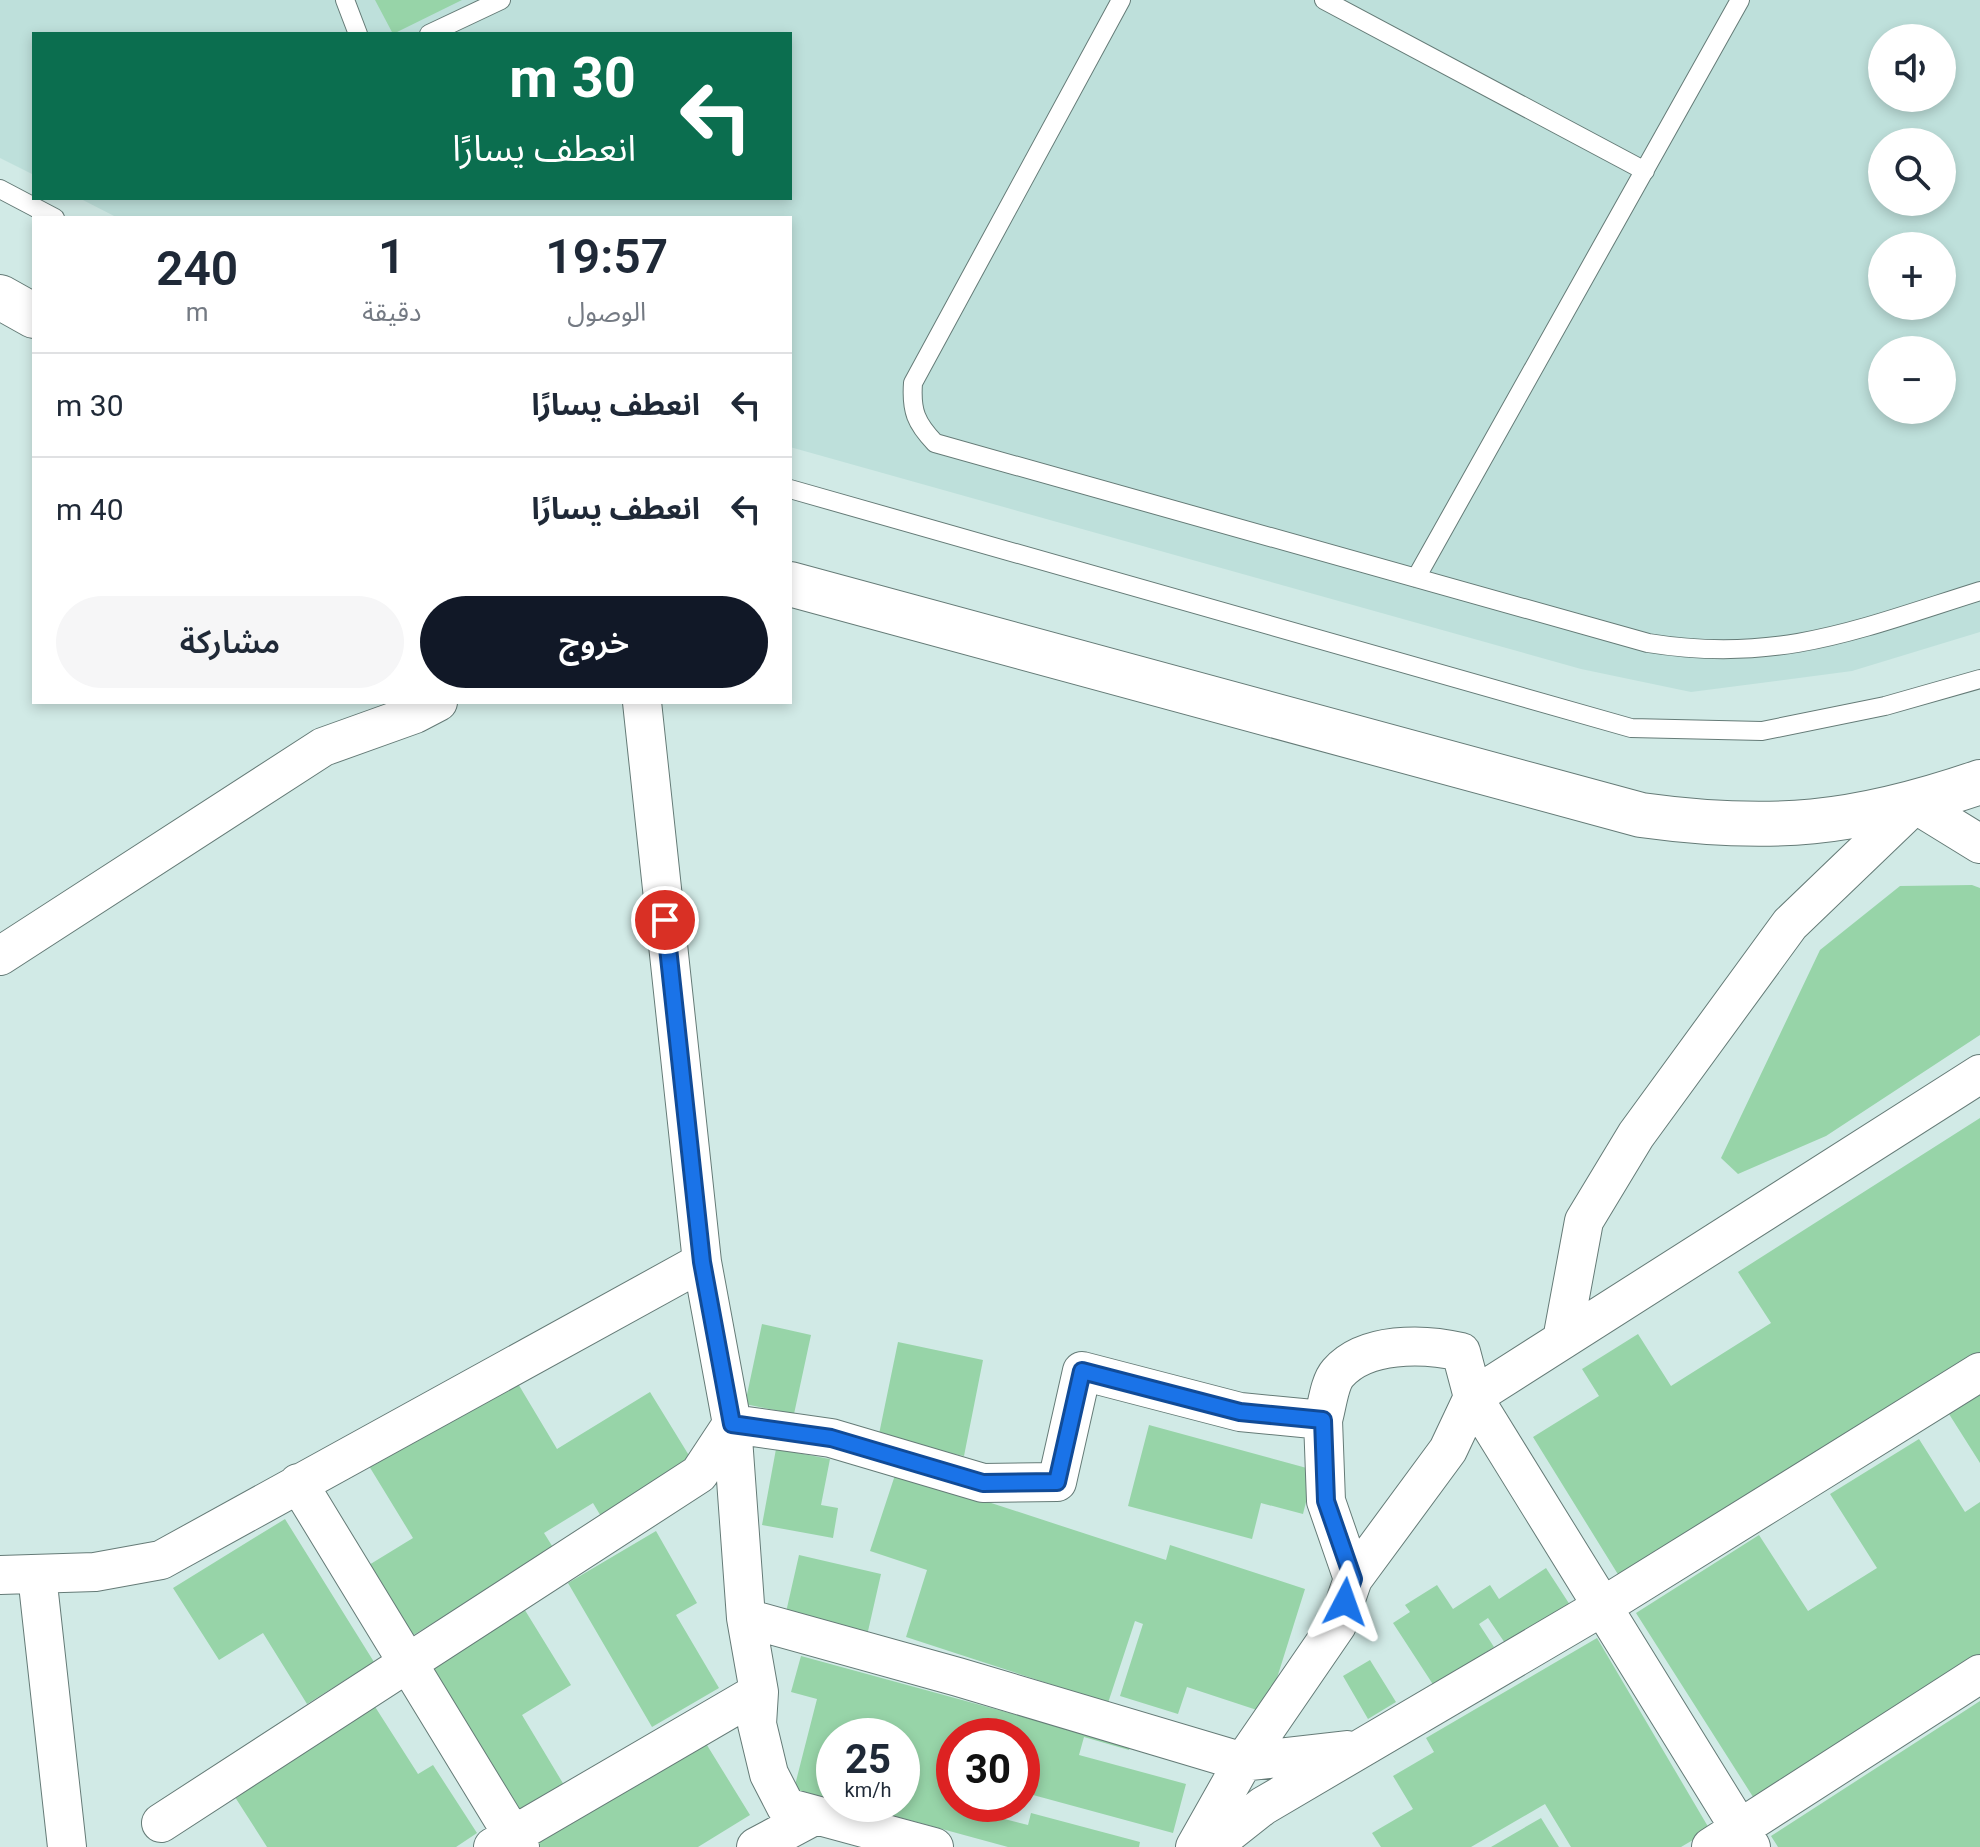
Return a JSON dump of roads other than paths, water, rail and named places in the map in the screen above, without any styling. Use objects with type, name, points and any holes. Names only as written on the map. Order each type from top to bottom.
[{"type":"street","points":[[0,297],[32,315]]},
{"type":"street","points":[[792,585],[1641,815],[1708,824],[1777,826],[1844,820],[1915,804],[1980,782]]},
{"type":"street","points":[[0,956],[323,747],[433,704]]},
{"type":"street","points":[[642,704],[702,1262],[732,1424],[746,1618],[751,1630],[759,1692],[757,1724],[769,1774],[786,1807],[812,1817],[934,1847]]},
{"type":"street","points":[[1915,804],[1980,844]]},
{"type":"street","points":[[1562,1340],[1584,1221],[1636,1135],[1790,924],[1915,804]]},
{"type":"street","points":[[1195,1847],[1243,1762],[1337,1625],[1353,1579],[1448,1450],[1473,1397],[1980,1074]]},
{"type":"street","points":[[67,1847],[18,1575],[95,1572],[161,1560],[702,1262]]},
{"type":"street","points":[[1353,1579],[1326,1501],[1323,1420],[1336,1374],[1364,1353],[1434,1345],[1461,1352],[1473,1397],[1605,1605],[1734,1841],[1980,1674]]},
{"type":"street","points":[[732,1424],[831,1438],[983,1483],[1057,1482],[1082,1371],[1240,1412],[1323,1420]]},
{"type":"street","points":[[1211,1847],[1263,1806],[1605,1605],[1980,1372]]},
{"type":"street","points":[[161,1823],[699,1474],[732,1424]]},
{"type":"street","points":[[298,1483],[408,1662],[508,1843],[759,1692]]},
{"type":"street","points":[[746,1618],[1243,1762],[1366,1748]]},
{"type":"street","points":[[756,1847],[812,1817]]},
{"type":"lane","points":[[345,0],[357,32]]},
{"type":"lane","points":[[433,32],[501,0]]},
{"type":"lane","points":[[1121,0],[913,383],[911,407],[918,425],[935,443],[1648,643],[1700,651],[1757,651],[1822,640],[1980,591]]},
{"type":"lane","points":[[1324,0],[1645,171]]},
{"type":"lane","points":[[1416,578],[1740,0]]},
{"type":"lane","points":[[0,189],[51,216]]},
{"type":"lane","points":[[792,490],[1631,728],[1762,731],[1885,706],[1980,679]]}]
